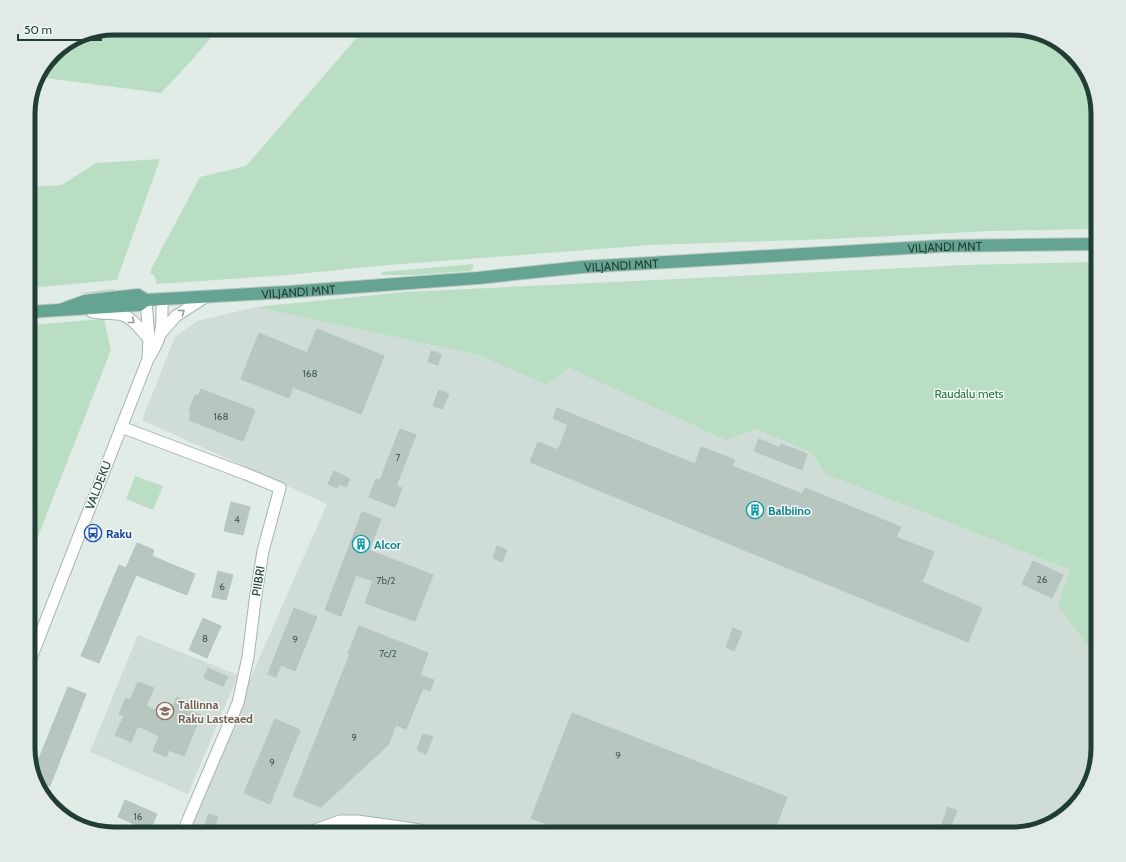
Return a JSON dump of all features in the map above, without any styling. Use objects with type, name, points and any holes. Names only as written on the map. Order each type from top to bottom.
[{"type":"main road","name":"VILJANDI MNT","points":[[35,311],[139,305],[146,300],[478,278],[590,266],[942,246],[1091,244]]},
{"type":"main road","name":"VILJANDI MNT","points":[[63,309],[85,301],[119,296],[138,295],[146,300]]},
{"type":"street","points":[[161,333],[176,316],[206,296]]},
{"type":"street","points":[[148,359],[158,344],[161,333],[163,321],[162,299]]},
{"type":"street","name":"VALDEKU","points":[[35,648],[148,359],[149,339],[146,300]]},
{"type":"street","points":[[82,309],[95,312],[119,314],[129,318],[149,339]]},
{"type":"street","name":"PIIBRI","points":[[121,427],[280,488],[263,550],[248,657],[238,703],[187,827]]},
{"type":"street","points":[[323,827],[340,821],[357,821],[401,827]]},
{"type":"shaded area","points":[[256,307],[478,355],[547,385],[569,368],[726,439],[755,429],[811,452],[825,474],[1070,570],[1091,647],[1091,753],[1087,773],[1083,783],[1075,796],[1056,814],[1037,823],[1012,827],[185,827],[327,504],[142,420],[175,337],[197,321]]},
{"type":"shaded area","name":"Tallinna Raku Lasteaed","points":[[138,635],[238,675],[188,794],[90,752]]},
{"type":"green space","points":[[114,35],[213,35],[161,93],[44,78],[51,66],[66,51],[89,39]]},
{"type":"green space","points":[[359,35],[1017,35],[1037,39],[1060,51],[1078,70],[1087,89],[1091,114],[1091,229],[991,231],[830,239],[651,245],[389,265],[287,275],[157,284],[154,275],[150,274],[152,267],[200,177],[246,166]]},
{"type":"green space","points":[[160,159],[117,280],[35,287],[35,187],[62,185],[96,163]]},
{"type":"green space","name":"Raudalu mets","points":[[1091,262],[1091,650],[1058,606],[1070,570],[825,474],[811,452],[755,429],[726,440],[569,368],[547,385],[478,355],[256,307],[405,292],[965,265]]},
{"type":"green space","points":[[473,264],[473,268],[470,271],[414,275],[381,275],[382,272]]},
{"type":"green space","points":[[113,289],[116,291],[99,294],[78,293]]},
{"type":"green space","points":[[104,319],[111,350],[35,544],[35,324]]},
{"type":"green space","points":[[135,476],[163,486],[153,510],[126,499]]},
{"type":"building","points":[[317,329],[384,356],[361,414],[293,387],[289,398],[241,379],[259,333],[307,353]]},
{"type":"building","points":[[431,351],[441,354],[438,365],[428,362]]},
{"type":"building","points":[[201,389],[255,410],[243,441],[189,420],[191,412],[189,411],[195,395],[198,396]]},
{"type":"building","points":[[439,390],[449,394],[442,409],[433,406]]},
{"type":"building","name":"Balbiino","points":[[557,408],[695,464],[701,447],[735,460],[732,466],[802,494],[805,488],[901,527],[896,537],[934,552],[922,582],[982,608],[968,642],[530,462],[538,442],[558,450],[568,425],[553,418]]},
{"type":"building","points":[[400,429],[416,435],[396,486],[402,488],[395,507],[369,497],[376,479],[380,480]]},
{"type":"building","points":[[759,439],[780,448],[781,444],[807,454],[802,470],[754,451]]},
{"type":"building","points":[[334,471],[350,479],[346,487],[339,484],[337,488],[328,484]]},
{"type":"building","points":[[231,502],[250,507],[243,535],[224,531]]},
{"type":"building","points":[[362,512],[381,519],[369,550],[433,575],[415,621],[365,603],[373,581],[356,575],[341,616],[325,610]]},
{"type":"building","points":[[137,543],[154,550],[152,556],[195,574],[187,595],[136,575],[99,663],[81,656],[119,565],[126,568]]},
{"type":"building","points":[[497,546],[507,550],[502,562],[493,558]]},
{"type":"building","points":[[1033,561],[1063,575],[1052,598],[1022,584]]},
{"type":"building","points":[[218,571],[233,575],[226,600],[212,597]]},
{"type":"building","points":[[294,608],[317,617],[295,671],[281,665],[276,677],[268,674]]},
{"type":"building","points":[[203,618],[221,626],[207,658],[189,650]]},
{"type":"building","points":[[359,626],[428,653],[420,675],[434,680],[430,691],[423,688],[406,729],[396,725],[388,745],[321,807],[293,796],[350,654],[348,654]]},
{"type":"building","points":[[733,628],[742,632],[734,651],[726,647]]},
{"type":"building","points":[[208,668],[228,677],[223,686],[204,678]]},
{"type":"building","points":[[138,682],[154,688],[146,706],[169,716],[177,697],[189,703],[186,709],[201,715],[184,756],[169,750],[166,757],[153,751],[159,736],[138,726],[131,742],[115,735],[124,716],[119,714],[126,698],[130,700]]},
{"type":"building","points":[[68,687],[86,694],[50,786],[44,784],[39,773],[37,763]]},
{"type":"building","points":[[572,713],[787,797],[776,827],[554,827],[531,818]]},
{"type":"building","points":[[275,719],[300,730],[270,804],[244,793]]},
{"type":"building","points":[[423,734],[433,737],[426,754],[417,750]]},
{"type":"building","points":[[125,800],[157,814],[152,827],[141,827],[118,817]]},
{"type":"building","points":[[948,807],[957,811],[950,827],[941,826]]},
{"type":"building","points":[[209,814],[218,817],[214,827],[204,827]]},
{"type":"place","name":"Balbiino","points":[[755,510]]},
{"type":"place","name":"Raku","points":[[93,533]]},
{"type":"place","name":"Alcor","points":[[361,544]]},
{"type":"place","name":"Tallinna Raku Lasteaed","points":[[165,711]]}]
